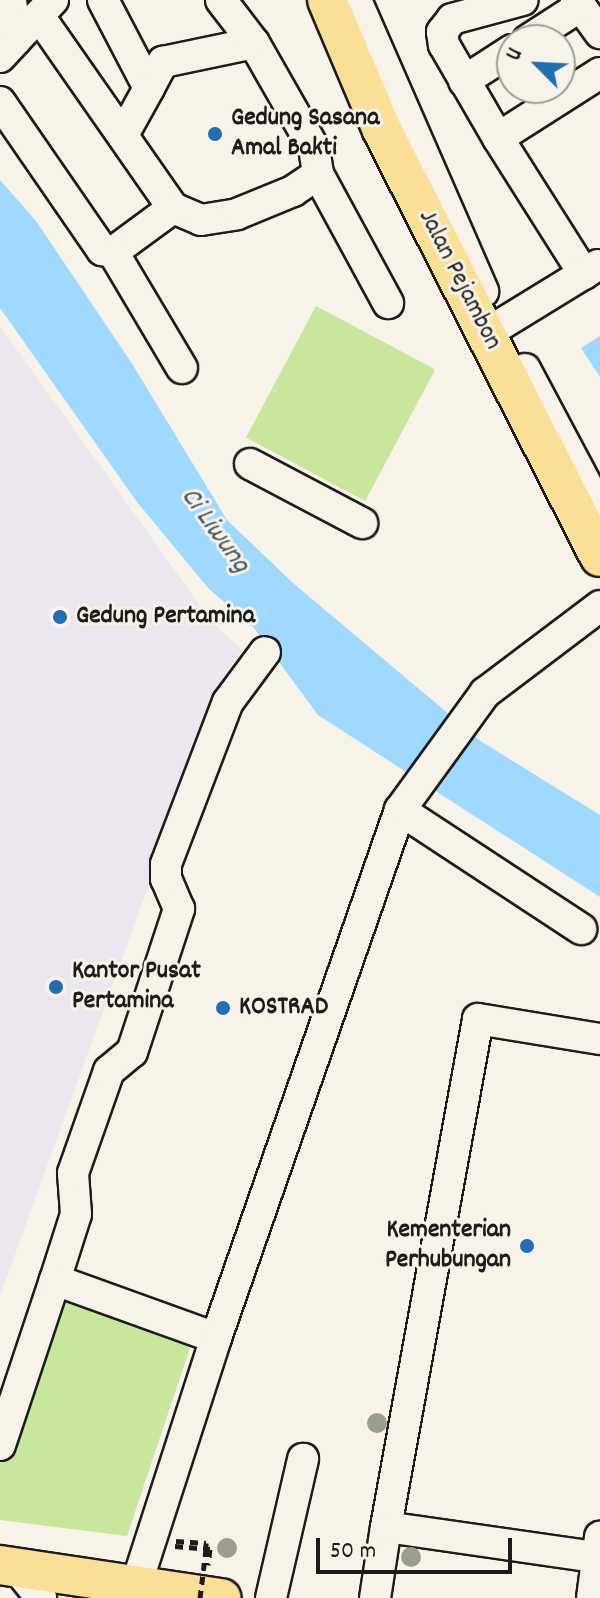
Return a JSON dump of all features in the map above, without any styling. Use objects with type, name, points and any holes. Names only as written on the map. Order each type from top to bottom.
[{"type":"main road","name":"Jalan Pejambon","points":[[327,0],[382,130],[494,329],[600,557]]},
{"type":"main road","points":[[8,1566],[222,1598]]},
{"type":"lane","points":[[8,48],[11,0]]},
{"type":"lane","points":[[103,0],[149,88]]},
{"type":"lane","points":[[221,0],[254,43],[314,148],[318,174],[388,303]]},
{"type":"lane","points":[[356,0],[494,329],[600,510]]},
{"type":"lane","points":[[494,329],[595,268],[498,138],[444,45],[442,32],[452,19],[523,0]]},
{"type":"lane","points":[[550,24],[579,3],[600,33]]},
{"type":"lane","points":[[8,48],[46,8],[123,135],[173,208],[201,220],[237,214],[293,191],[318,174]]},
{"type":"lane","points":[[123,135],[163,62],[254,43]]},
{"type":"lane","points":[[464,81],[496,60]]},
{"type":"lane","points":[[498,138],[600,73]]},
{"type":"lane","points":[[0,102],[96,244],[113,252],[182,368]]},
{"type":"lane","points":[[113,252],[173,208]]},
{"type":"lane","points":[[250,464],[362,523]]},
{"type":"lane","points":[[136,1585],[216,1338],[404,803],[485,693],[600,606]]},
{"type":"lane","points":[[0,1445],[76,1214],[73,1173],[109,1071],[132,1052],[179,909],[166,879],[166,864],[213,734],[228,702],[265,652]]},
{"type":"lane","points":[[404,803],[581,929]]},
{"type":"lane","points":[[375,1598],[478,1019],[600,1039]]},
{"type":"lane","points":[[55,1280],[216,1338]]},
{"type":"lane","points":[[271,1598],[303,1459]]},
{"type":"lane","points":[[386,1527],[597,1547],[592,1598]]},
{"type":"lane","points":[[8,1566],[41,1598]]},
{"type":"path","points":[[200,1598],[208,1549],[206,1543],[169,1540],[169,1545],[208,1549]]},
{"type":"shaded area","name":"Kantor Pusat Pertamina","points":[[0,326],[211,621],[242,650],[224,677],[0,1296]]},
{"type":"green space","points":[[316,306],[435,369],[365,501],[246,438]]},
{"type":"green space","points":[[56,1294],[193,1339],[127,1536],[0,1520],[0,1461]]},
{"type":"water","name":"Ci Liwung","points":[[0,180],[36,221],[131,362],[227,520],[293,583],[482,742],[600,815],[600,897],[318,715],[254,628],[209,589],[137,502],[0,308]]},
{"type":"water","points":[[600,336],[600,377],[581,348]]},
{"type":"place","name":"Gedung Sasana Amal Bakti","points":[[215,134]]},
{"type":"place","name":"Gedung Pertamina","points":[[60,617]]},
{"type":"place","name":"Kantor Pusat Pertamina","points":[[56,987]]},
{"type":"place","name":"KOSTRAD","points":[[223,1008]]},
{"type":"place","name":"Kementerian Perhubungan","points":[[527,1246]]}]
